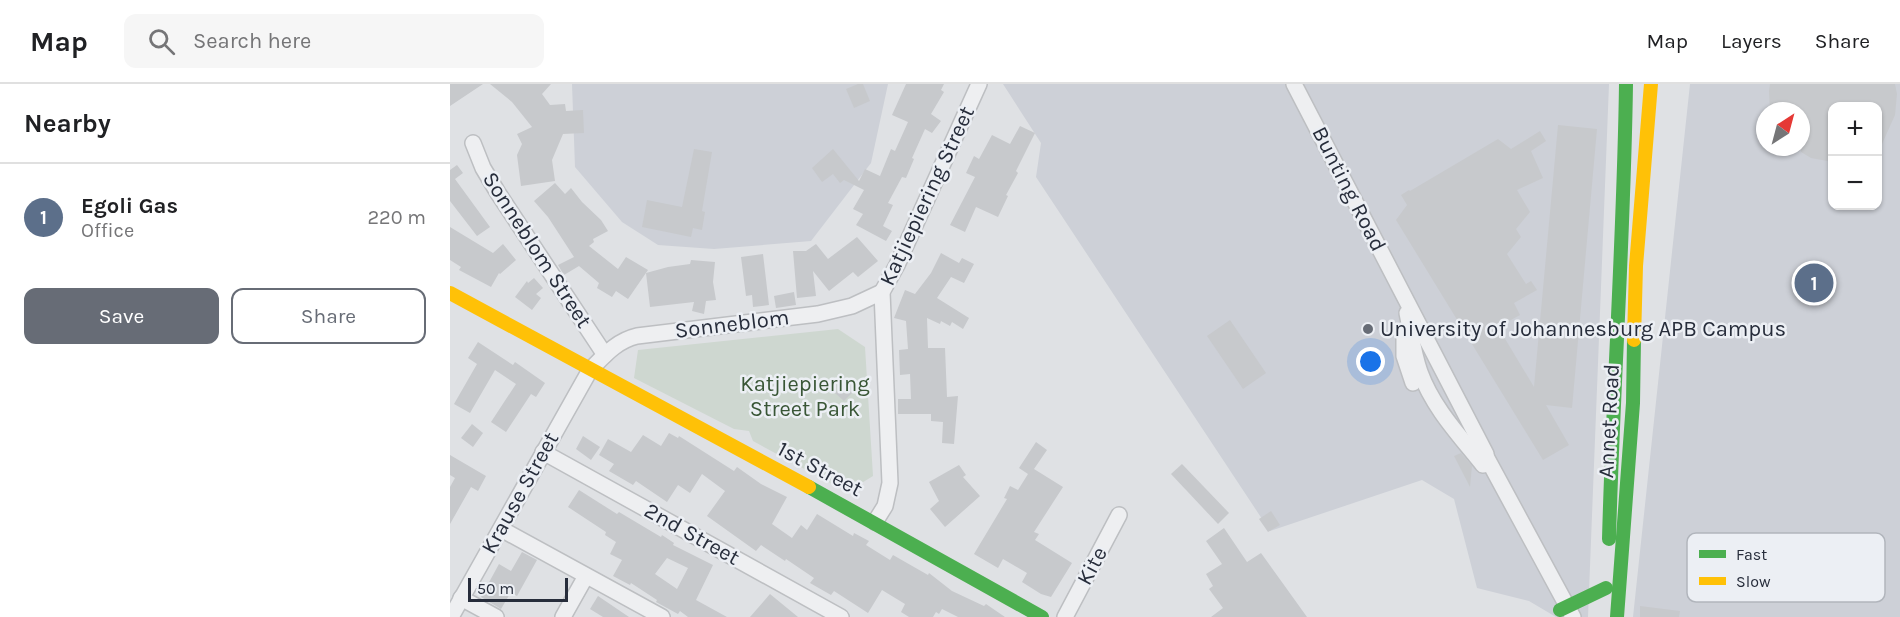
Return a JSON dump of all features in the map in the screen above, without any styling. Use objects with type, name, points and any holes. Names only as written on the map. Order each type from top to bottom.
[{"type":"main road","name":"Annet Road","points":[[1603,617],[1610,517],[1613,402],[1625,168],[1626,84]]},
{"type":"main road","name":"Annet Road","points":[[1617,617],[1633,403],[1636,266],[1651,84]]},
{"type":"main road","name":"1st Street","points":[[450,293],[875,522],[1042,617]]},
{"type":"main road","points":[[1613,402],[1633,403]]},
{"type":"main road","points":[[1610,517],[1625,516]]},
{"type":"main road","points":[[1566,612],[1606,588]]},
{"type":"street","name":"Katjiepiering Street","points":[[875,522],[885,506],[890,483],[882,292],[897,265],[979,84]]},
{"type":"street","name":"Bunting Road","points":[[1294,84],[1404,295],[1429,357],[1454,406],[1486,454],[1566,612]]},
{"type":"street","name":"Sonneblom Street","points":[[472,143],[498,193],[605,355]]},
{"type":"street","name":"Sonneblom","points":[[590,370],[626,339],[636,336],[818,314],[852,306],[882,292]]},
{"type":"street","name":"Bunting Road","points":[[1404,295],[1421,376],[1433,401],[1487,471],[1566,612]]},
{"type":"street","name":"Krause Street","points":[[452,617],[590,370]]},
{"type":"street","name":"2nd Street","points":[[543,452],[842,617]]},
{"type":"street","name":"Kite","points":[[1065,617],[1119,514]]},
{"type":"street","points":[[501,529],[662,617]]},
{"type":"street","points":[[563,617],[586,576]]},
{"type":"street","points":[[461,598],[496,617]]},
{"type":"shaded area","points":[[572,84],[888,84],[871,163],[811,241],[714,249],[658,245],[622,222],[575,167]]},
{"type":"shaded area","name":"University of Johannesburg APB Campus","points":[[1003,84],[1609,84],[1588,617],[1556,617],[1529,601],[1477,588],[1454,499],[1422,480],[1270,531],[1036,177],[1041,143]]},
{"type":"shaded area","points":[[1690,84],[1900,84],[1900,617],[1633,617]]},
{"type":"green space","name":"Katjiepiering Street Park","points":[[838,329],[865,347],[873,476],[847,492],[753,441],[749,431],[734,429],[634,378],[638,350]]},
{"type":"building","points":[[450,84],[483,84],[450,106]]},
{"type":"building","points":[[490,84],[551,84],[542,94],[550,105],[565,104],[566,111],[583,110],[584,133],[563,134],[552,160],[555,181],[521,186],[517,155],[522,144],[517,134],[532,127],[512,102]]},
{"type":"building","points":[[863,84],[870,101],[854,108],[846,89]]},
{"type":"building","points":[[906,84],[944,84],[941,90],[944,92],[931,114],[941,121],[932,133],[925,129],[906,178],[902,177],[888,203],[893,205],[883,226],[892,231],[886,241],[856,225],[863,214],[853,209],[864,190],[844,180],[840,183],[833,174],[822,182],[812,168],[833,149],[859,181],[865,169],[880,176],[891,149],[895,151],[908,122],[892,115]]},
{"type":"building","points":[[1770,84],[1895,84],[1897,94],[1895,115],[1882,144],[1882,102],[1828,102],[1828,161],[1811,158],[1808,156],[1810,156],[1810,102],[1770,102]]},
{"type":"building","points":[[1558,125],[1597,129],[1572,408],[1546,405],[1569,445],[1543,460],[1396,220],[1407,205],[1401,195],[1409,190],[1498,139],[1511,149],[1540,131],[1546,141],[1531,151],[1543,178],[1517,190],[1530,212],[1516,229],[1521,237],[1507,254],[1526,284],[1531,281],[1537,290],[1514,303],[1520,315],[1498,327],[1534,387]]},
{"type":"building","points":[[1020,126],[1035,133],[1016,171],[1018,173],[1006,195],[1008,196],[998,217],[976,207],[965,232],[950,225],[975,177],[966,173],[974,156],[979,159],[992,135],[1010,144]]},
{"type":"building","points":[[694,149],[712,152],[702,211],[705,212],[702,230],[693,228],[691,237],[642,227],[647,200],[682,207]]},
{"type":"building","points":[[457,165],[463,173],[455,179],[490,227],[477,236],[450,201],[450,170]]},
{"type":"building","points":[[555,183],[565,194],[571,188],[601,220],[608,231],[593,239],[594,242],[589,246],[618,269],[626,257],[648,270],[628,299],[616,291],[612,297],[597,288],[599,283],[579,266],[564,275],[558,265],[574,257],[548,217],[534,201]]},
{"type":"building","points":[[450,227],[493,253],[503,244],[516,260],[499,273],[491,287],[459,270],[461,267],[450,260]]},
{"type":"building","points":[[857,237],[878,261],[858,277],[853,272],[829,291],[813,271],[816,296],[797,298],[793,251],[806,251],[816,244],[828,259]]},
{"type":"building","points":[[941,253],[959,263],[962,258],[974,264],[964,283],[951,277],[937,298],[969,318],[963,329],[952,322],[950,326],[927,318],[928,348],[945,348],[947,397],[958,396],[954,444],[942,443],[943,422],[931,421],[931,414],[898,414],[898,399],[911,399],[910,374],[900,375],[899,350],[908,349],[906,321],[894,318],[905,290],[915,294],[931,273]]},
{"type":"building","points":[[763,254],[769,305],[753,307],[752,295],[746,296],[741,257]]},
{"type":"building","points":[[691,260],[715,262],[713,282],[716,300],[706,301],[704,314],[692,311],[694,302],[650,307],[646,273],[690,264]]},
{"type":"building","points":[[534,278],[543,288],[536,294],[541,298],[532,310],[515,297],[527,281],[528,283]]},
{"type":"building","points":[[794,292],[796,305],[776,308],[774,296]]},
{"type":"building","points":[[1230,320],[1266,373],[1243,389],[1207,336]]},
{"type":"building","points":[[478,342],[513,365],[515,362],[545,383],[536,397],[531,394],[506,432],[491,422],[516,384],[495,370],[470,413],[454,404],[477,364],[468,358]]},
{"type":"building","points":[[848,378],[858,387],[844,401],[835,393]]},
{"type":"building","points":[[472,424],[483,433],[473,447],[461,438]]},
{"type":"building","points":[[669,433],[678,438],[679,436],[734,471],[737,467],[761,484],[787,497],[772,524],[792,538],[801,525],[807,530],[817,514],[853,536],[854,533],[869,541],[866,545],[890,560],[893,555],[928,575],[929,573],[952,591],[984,606],[986,604],[1005,617],[958,617],[942,609],[933,617],[909,617],[901,612],[905,604],[882,590],[868,613],[834,591],[831,595],[810,583],[814,578],[761,545],[756,551],[707,516],[725,491],[702,474],[690,493],[678,485],[667,502],[636,481],[633,485],[609,471],[614,464],[599,455],[608,439],[631,452],[643,435],[661,446]]},
{"type":"building","points":[[583,436],[600,447],[591,460],[576,449]]},
{"type":"building","points":[[1036,442],[1047,450],[1034,469],[1063,487],[1034,532],[1039,534],[1035,540],[1072,563],[1051,597],[1041,594],[1022,582],[1027,573],[1003,559],[998,568],[974,554],[1007,499],[1004,498],[1010,486],[1018,490],[1028,474],[1019,468]]},
{"type":"building","points":[[1461,453],[1472,466],[1470,487],[1454,456]]},
{"type":"building","points":[[450,455],[486,476],[478,491],[471,487],[450,524],[450,487],[455,478],[450,475]]},
{"type":"building","points":[[1182,464],[1229,513],[1218,524],[1171,474]]},
{"type":"building","points":[[959,465],[966,475],[963,477],[980,496],[945,527],[930,509],[939,501],[929,482]]},
{"type":"building","points":[[579,490],[617,514],[619,512],[661,537],[662,535],[674,543],[673,545],[713,565],[696,600],[727,617],[688,617],[680,611],[678,614],[656,602],[657,600],[631,583],[630,585],[613,576],[622,560],[610,554],[616,542],[605,535],[606,532],[568,507]],"holes":[[[667,558],[688,568],[677,589],[655,574]]]},
{"type":"building","points":[[1271,511],[1280,525],[1268,532],[1259,519]]},
{"type":"building","points":[[1224,528],[1247,562],[1261,553],[1307,617],[1211,617],[1223,608],[1209,589],[1213,586],[1206,574],[1222,564],[1206,541]]},
{"type":"building","points":[[522,552],[537,560],[517,596],[511,592],[501,609],[481,597],[499,564],[511,571]]},
{"type":"building","points":[[770,594],[798,617],[750,617]]},
{"type":"building","points":[[598,596],[629,617],[603,617],[590,609]]},
{"type":"building","points":[[1640,606],[1680,611],[1679,617],[1640,617]]},
{"type":"traffic: fast","points":[[1609,539],[1626,84]]},
{"type":"traffic: fast","points":[[1617,617],[1633,403],[1634,340]]},
{"type":"traffic: fast","points":[[809,487],[1042,617]]},
{"type":"traffic: fast","points":[[1560,610],[1606,588]]},
{"type":"traffic: slow","points":[[1634,340],[1636,266],[1651,84]]},
{"type":"traffic: slow","points":[[450,293],[809,487]]},
{"type":"place","name":"Egoli Gas","points":[[1814,283]]},
{"type":"place","name":"University of Johannesburg APB Campus","points":[[1368,329]]}]
